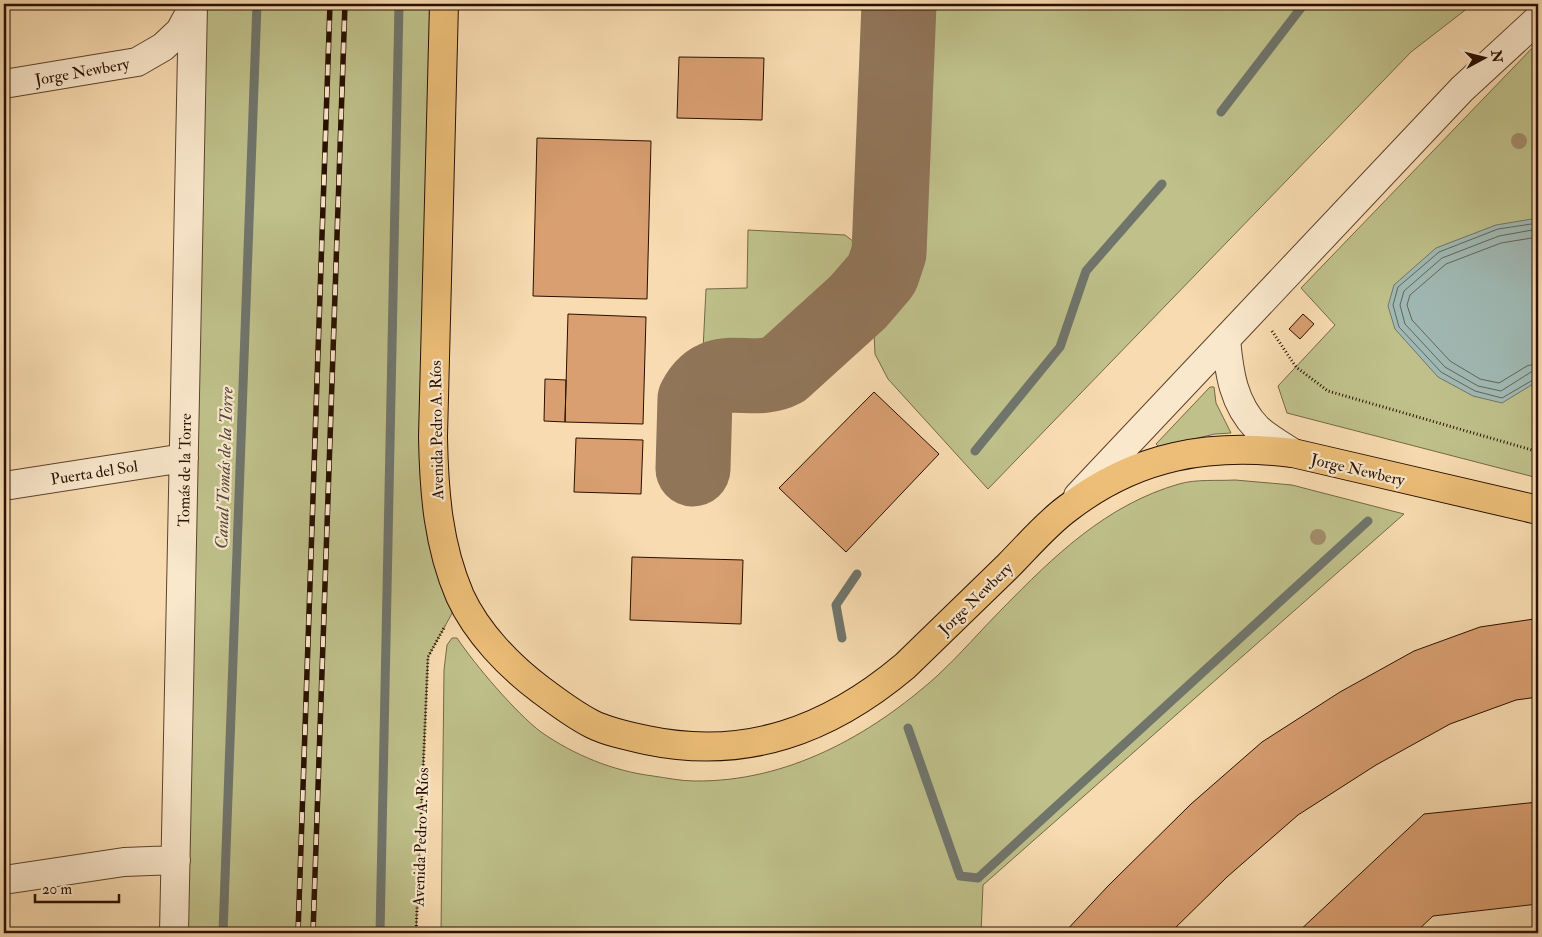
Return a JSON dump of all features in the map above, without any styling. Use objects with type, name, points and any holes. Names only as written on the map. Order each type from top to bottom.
[{"type":"main road","name":"Avenida Pedro A. Ríos","points":[[444,4],[433,437],[434,497],[445,553],[461,597]]},
{"type":"main road","name":"Jorge Newbery","points":[[461,597],[480,627],[502,656],[530,682],[592,724],[628,736],[664,744],[702,747],[739,745],[776,738],[811,727],[845,710],[876,690],[905,666],[1067,508],[1100,486],[1136,468],[1174,456],[1213,450],[1253,448],[1293,454],[1538,510]]},
{"type":"street","name":"Jorge Newbery","points":[[4,84],[137,62],[163,47],[180,31],[193,5]]},
{"type":"street","name":"Tomás de la Torre","points":[[174,933],[193,5]]},
{"type":"street","points":[[1067,508],[1252,310],[1462,90],[1538,19]]},
{"type":"street","points":[[1226,339],[1228,370],[1239,404],[1258,429],[1293,454]]},
{"type":"street","name":"Puerta del Sol","points":[[4,486],[184,458]]},
{"type":"street","points":[[4,880],[124,862],[176,860]]},
{"type":"path","points":[[1252,310],[1276,336],[1296,367],[1328,391],[1532,450]]},
{"type":"path","name":"Avenida Pedro A. Ríos","points":[[416,933],[428,657],[461,597]]},
{"type":"green space","points":[[193,4],[444,4],[433,437],[461,597],[428,657],[416,933],[174,933]]},
{"type":"green space","points":[[921,4],[1473,4],[1411,52],[988,489],[888,379],[875,354],[874,333],[877,316],[899,291],[907,275]]},
{"type":"green space","points":[[1538,42],[1538,478],[1287,413],[1278,386],[1335,325],[1301,288]]},
{"type":"green space","points":[[748,230],[845,235],[854,242],[858,253],[854,273],[766,354],[703,350],[706,289],[747,288]]},
{"type":"green space","points":[[1210,387],[1214,387],[1216,403],[1231,433],[1215,434],[1159,447],[1156,444]]},
{"type":"green space","points":[[1235,480],[1292,485],[1404,514],[983,885],[981,933],[441,933],[444,670],[447,645],[452,638],[457,638],[496,688],[531,724],[580,755],[638,774],[684,780],[729,779],[762,773],[794,764],[825,751],[855,736],[884,718],[937,676],[1041,570],[1083,534],[1105,519],[1153,493],[1179,484],[1199,481]]},
{"type":"water","points":[[1538,218],[1538,381],[1502,403],[1473,396],[1438,377],[1395,329],[1388,306],[1394,285],[1436,248],[1496,225]]},
{"type":"building","points":[[679,57],[764,58],[762,120],[677,118]]},
{"type":"building","points":[[537,138],[651,141],[647,299],[533,296]]},
{"type":"building","points":[[568,314],[646,317],[643,424],[565,422]]},
{"type":"building","points":[[1303,314],[1314,324],[1300,339],[1289,329]]},
{"type":"building","points":[[545,379],[566,380],[565,422],[544,421]]},
{"type":"building","points":[[874,392],[939,454],[846,552],[779,488]]},
{"type":"building","points":[[576,438],[643,440],[641,494],[574,492]]},
{"type":"building","points":[[632,557],[743,560],[741,624],[630,620]]},
{"type":"building","points":[[1538,619],[1538,697],[1516,700],[1450,724],[1376,765],[1298,815],[1227,877],[1170,933],[1064,933],[1108,886],[1191,804],[1262,742],[1340,692],[1414,651],[1480,627]]},
{"type":"building","points":[[1538,802],[1538,904],[1433,916],[1415,933],[1297,933],[1424,814]]},
{"type":"waterway","name":"Canal Tomás de la Torre","points":[[223,933],[257,4]]},
{"type":"waterway","points":[[380,933],[399,4]]},
{"type":"waterway","points":[[1221,112],[1304,4]]},
{"type":"waterway","points":[[975,451],[1060,347],[1086,271],[1162,184]]},
{"type":"waterway","points":[[908,728],[960,876],[978,878],[1368,521]]},
{"type":"waterway","points":[[842,638],[836,605],[857,574]]},
{"type":"taxiway","points":[[693,469],[695,399],[704,386],[714,379],[724,376],[759,376],[783,370],[858,302],[882,274],[889,253],[899,4]]},
{"type":"railway","points":[[298,933],[330,4]]},
{"type":"railway","points":[[313,933],[345,4]]}]
